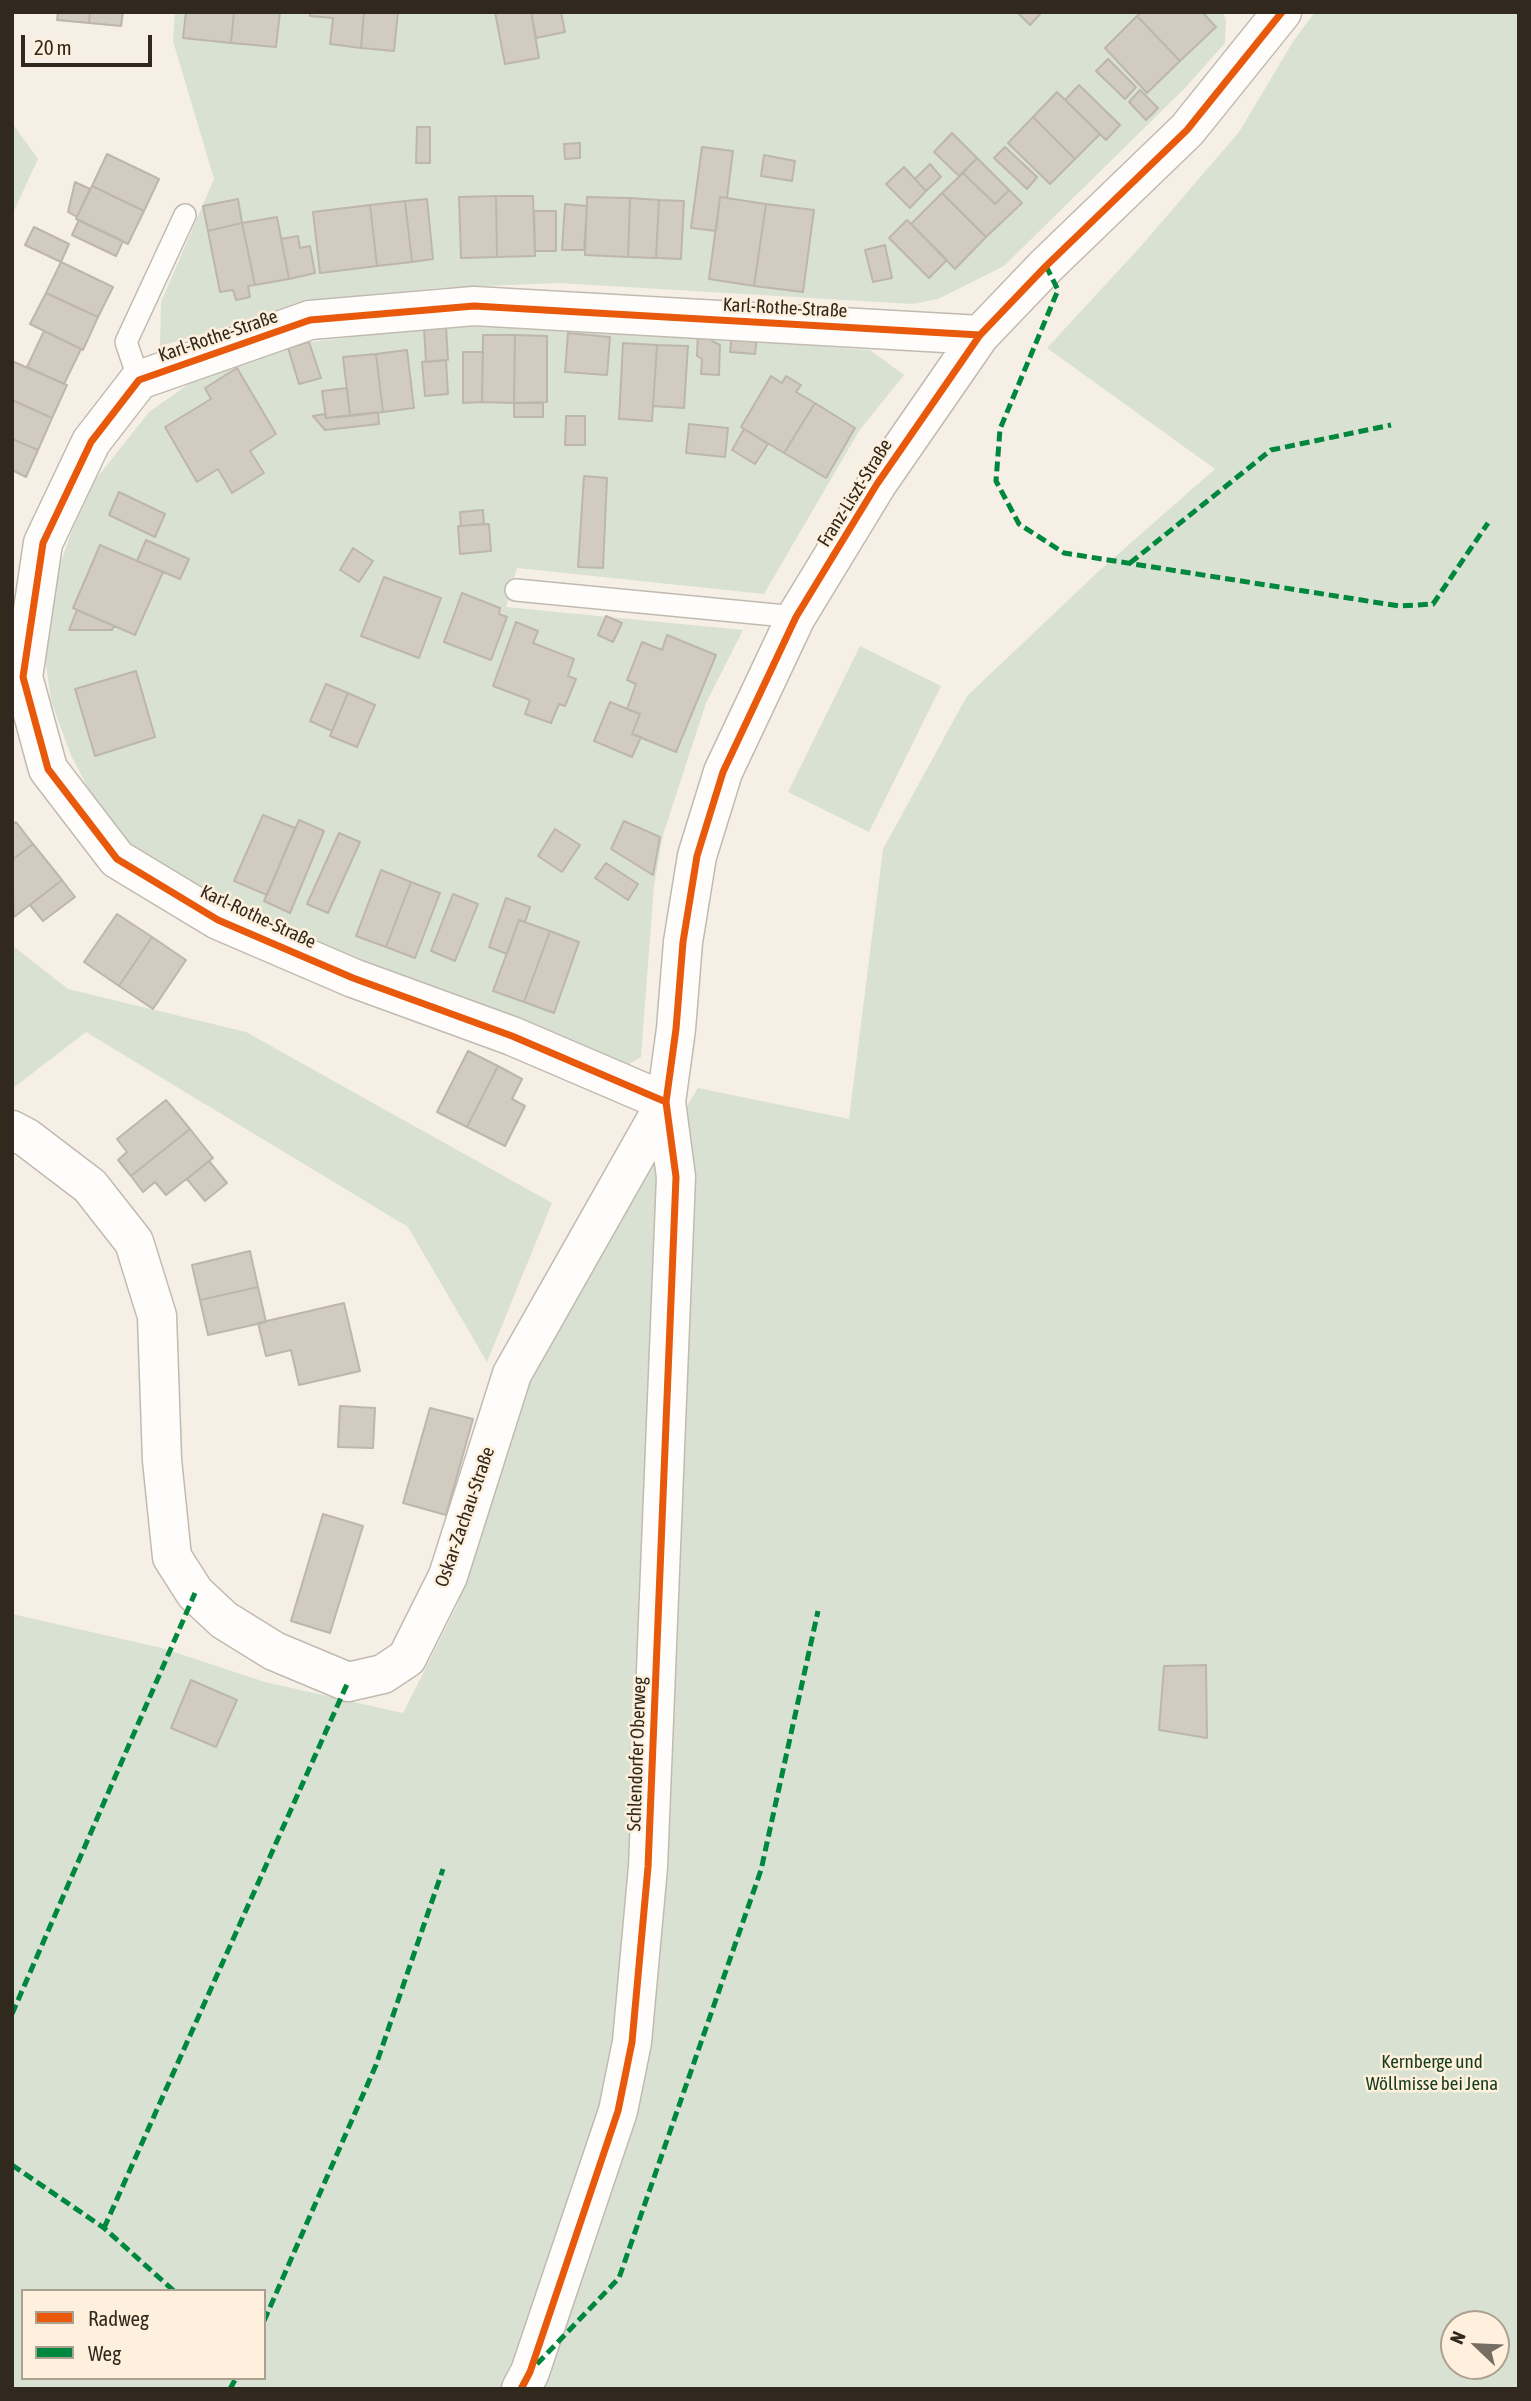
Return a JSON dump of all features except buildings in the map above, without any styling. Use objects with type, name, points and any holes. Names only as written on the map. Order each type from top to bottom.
[{"type":"street","name":"Franz-Liszt-Straße","points":[[666,1102],[676,1029],[683,942],[697,856],[723,772],[796,617],[877,484],[980,335],[1046,265],[1187,130],[1250,29],[1282,12]]},
{"type":"street","name":"Karl-Rothe-Straße","points":[[666,1102],[512,1036],[353,978],[218,920],[117,859],[48,769],[23,677],[43,543],[90,442],[139,380],[310,320],[474,306],[980,335]]},
{"type":"street","name":"Oskar-Zachau-Straße","points":[[12,1130],[90,1186],[134,1242],[157,1317],[162,1460],[172,1557],[195,1593],[224,1619],[274,1651],[348,1682],[383,1674],[407,1658],[448,1576],[512,1374],[666,1102]]},
{"type":"street","name":"Schlendorfer Oberweg","points":[[521,2389],[530,2372],[618,2112],[632,2042],[648,1867],[676,1177],[666,1102]]},
{"type":"lane","points":[[139,380],[126,342],[186,215]]},
{"type":"lane","points":[[516,590],[796,617]]},
{"type":"green space","points":[[175,12],[1223,12],[1226,21],[1225,43],[1186,87],[1004,266],[938,299],[912,304],[558,283],[439,288],[318,300],[160,346],[161,302],[214,179],[173,41]]},
{"type":"green space","name":"Kernberge und Wöllmisse bei Jena","points":[[1315,12],[1519,12],[1519,2389],[12,2389],[12,1614],[162,1648],[265,1682],[403,1713],[457,1606],[525,1373],[698,1088],[849,1119],[883,849],[967,696],[1100,570],[1215,469],[1047,348],[1142,245],[1239,132],[1294,40]]},
{"type":"green space","points":[[12,123],[38,159],[12,215]]},
{"type":"green space","points":[[511,325],[870,350],[904,375],[859,431],[764,594],[517,568],[506,607],[743,630],[706,703],[663,835],[654,886],[641,1057],[619,1070],[232,910],[131,847],[99,809],[71,755],[51,701],[45,656],[50,592],[73,528],[96,479],[149,412],[200,376],[252,355],[312,342],[396,331]]},
{"type":"green space","points":[[860,646],[941,686],[869,832],[788,792]]},
{"type":"green space","points":[[12,945],[68,989],[246,1032],[552,1203],[487,1362],[408,1227],[86,1032],[12,1089]]},
{"type":"marked path","points":[[1046,266],[1058,290],[1000,429],[996,481],[1019,524],[1064,553],[1399,606],[1433,604],[1488,523]]},
{"type":"marked path","points":[[1130,563],[1271,450],[1391,425]]},
{"type":"marked path","points":[[12,2014],[195,1593]]},
{"type":"marked path","points":[[537,2364],[619,2278],[761,1870],[818,1611]]},
{"type":"marked path","points":[[104,2228],[348,1682]]},
{"type":"marked path","points":[[266,2316],[376,2065],[443,1869]]},
{"type":"marked path","points":[[12,2165],[104,2228],[172,2289]]},
{"type":"marked path","points":[[230,2389],[235,2380]]},
{"type":"cycle path","points":[[521,2389],[530,2372],[618,2111],[632,2042],[648,1867],[676,1177],[666,1102],[676,1029],[683,942],[697,856],[723,772],[796,617],[877,484],[980,335],[1046,266],[1187,130],[1282,12]]},
{"type":"cycle path","points":[[666,1102],[512,1036],[353,978],[218,920],[117,859],[48,769],[23,677],[43,543],[91,442],[139,380],[310,320],[474,306],[980,335]]}]
